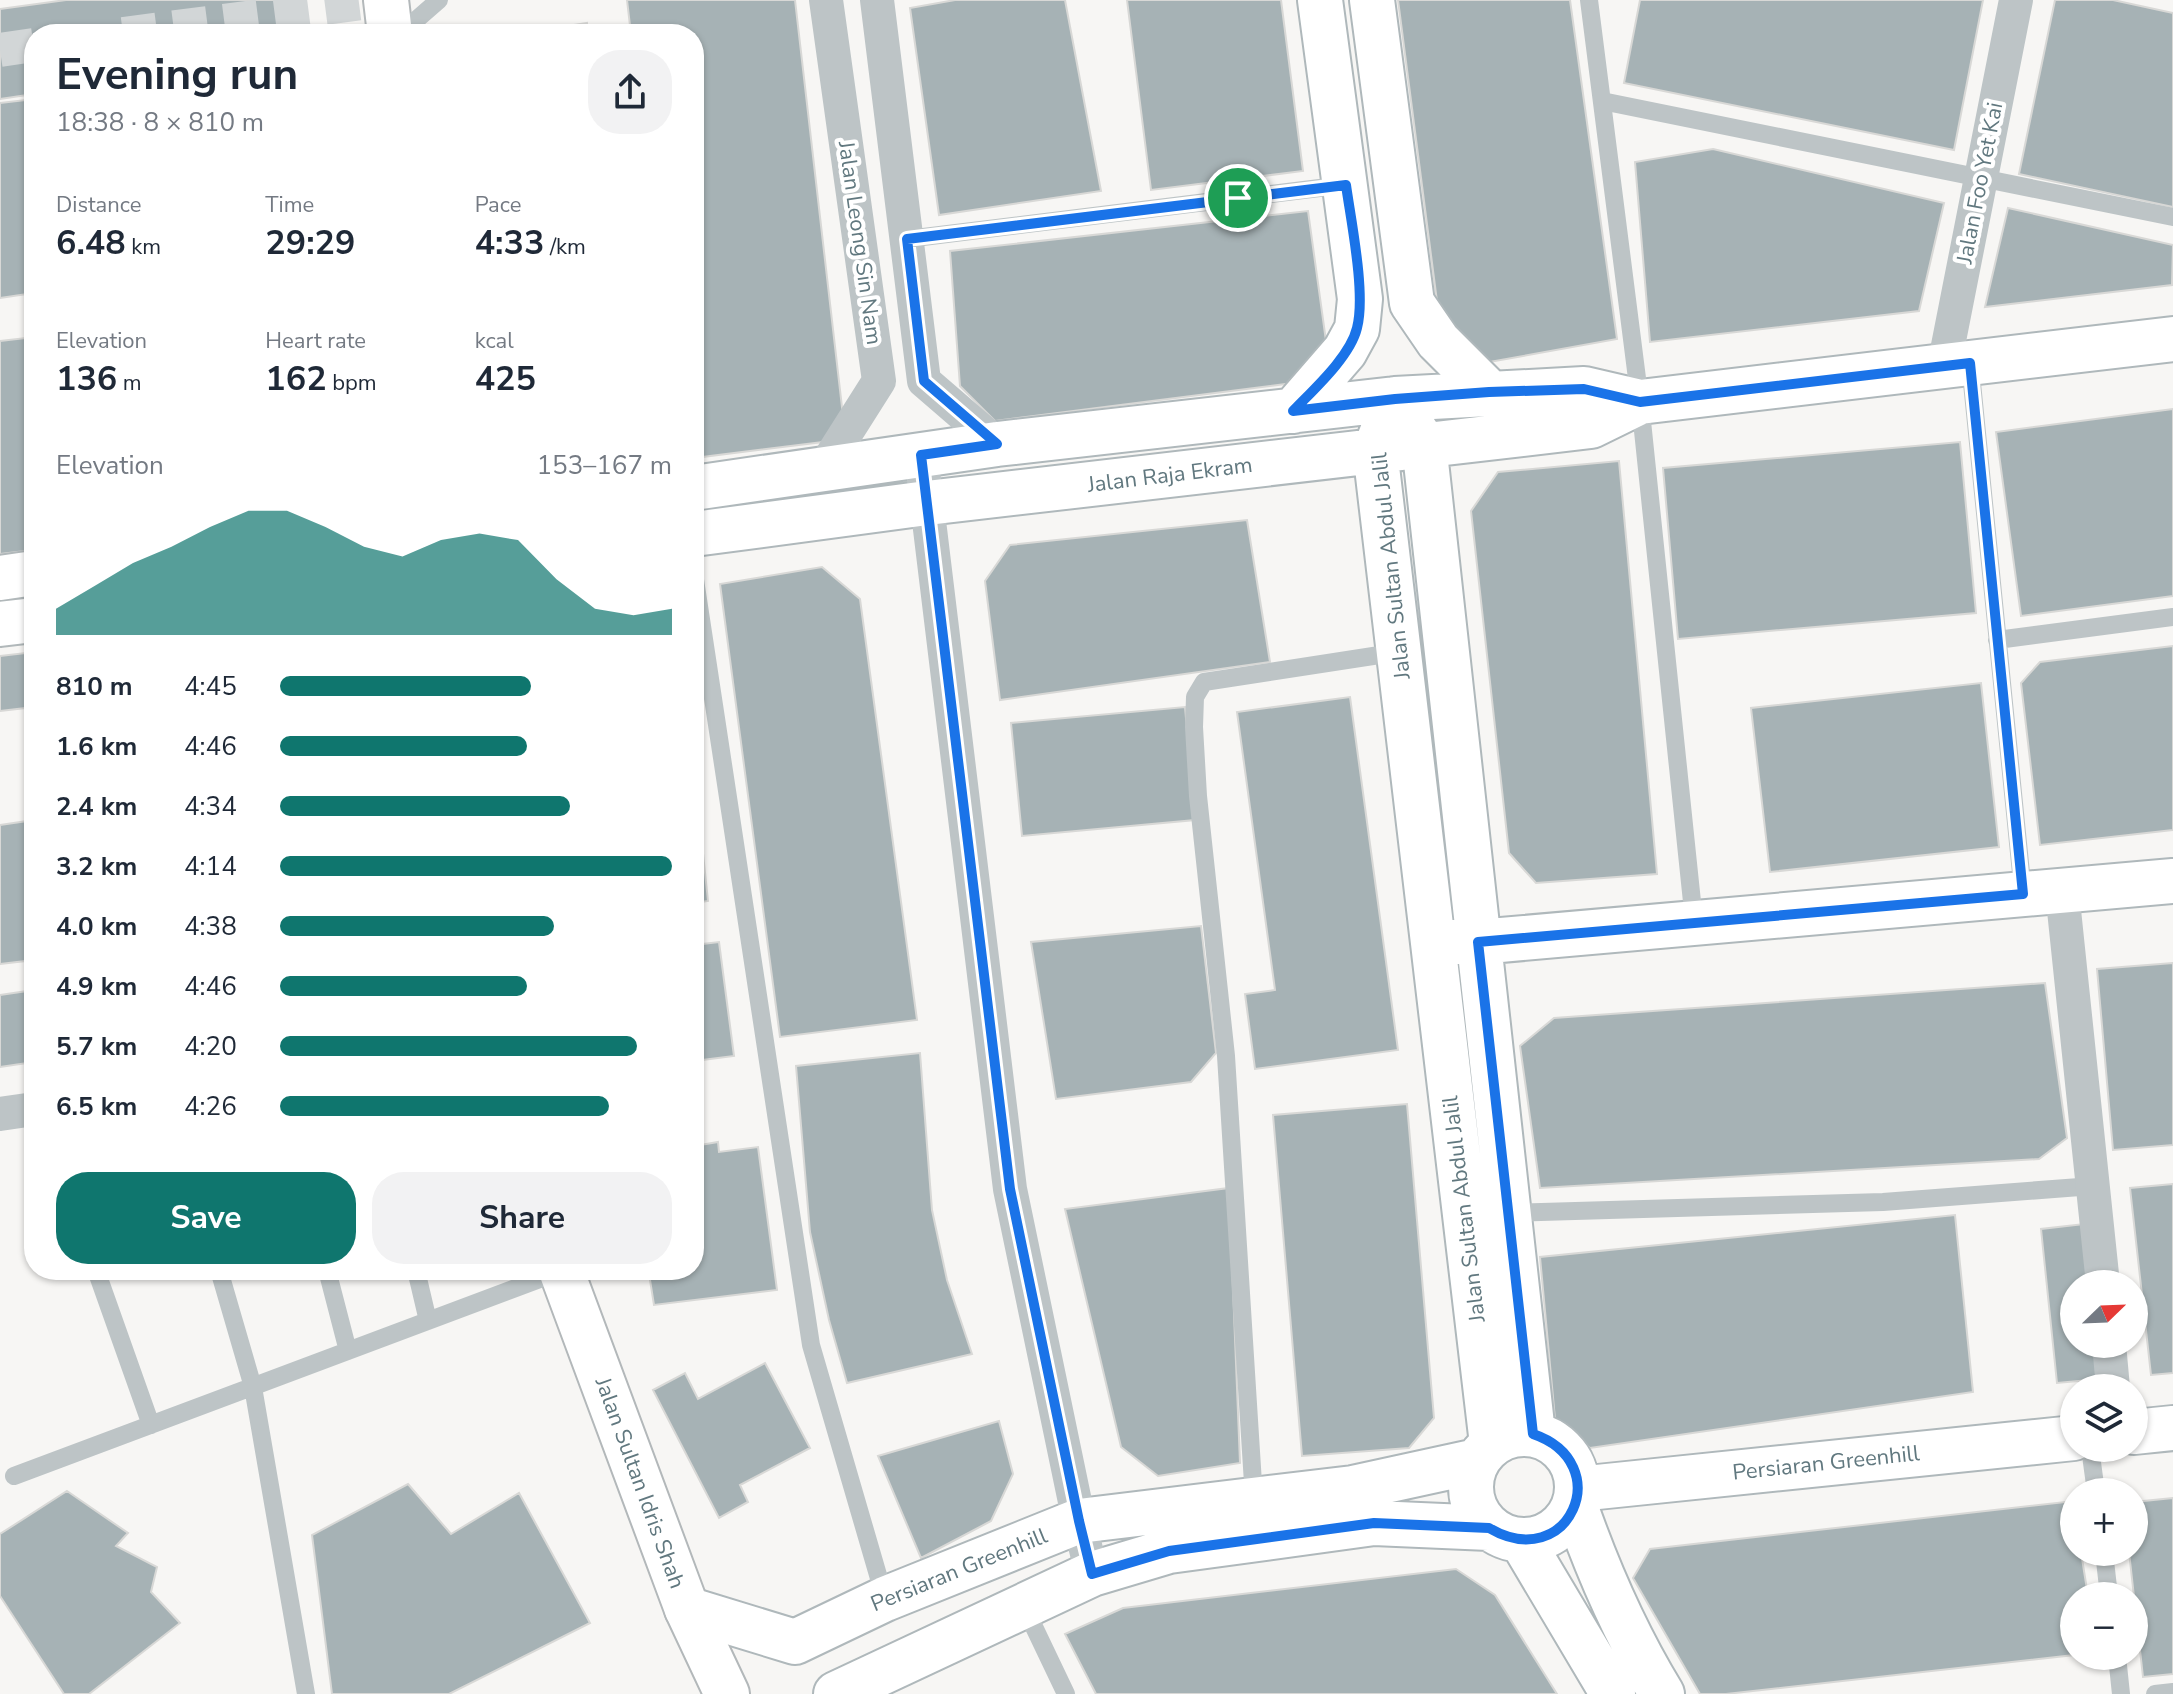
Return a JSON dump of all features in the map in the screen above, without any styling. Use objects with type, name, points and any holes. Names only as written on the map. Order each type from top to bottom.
[{"type":"main road","points":[[386,0],[389,24]]},
{"type":"main road","points":[[1293,411],[1332,368],[1357,329],[1360,299],[1320,0]]},
{"type":"main road","points":[[1372,0],[1412,303],[1438,341],[1489,392]]},
{"type":"main road","name":"Jalan Raja Ekram","points":[[704,533],[927,503],[1591,426],[1640,402],[2173,339]]},
{"type":"main road","name":"Jalan Raja Ekram","points":[[704,487],[997,444],[1395,399],[1584,389],[1640,402]]},
{"type":"main road","name":"Jalan Sultan Abdul Jalil","points":[[1395,399],[1424,444],[1509,1213],[1501,1446]]},
{"type":"main road","name":"Jalan Sultan Abdul Jalil","points":[[1395,399],[1375,450],[1433,943],[1501,1446]]},
{"type":"main road","points":[[0,578],[24,574]]},
{"type":"main road","points":[[0,624],[24,621]]},
{"type":"main road","points":[[1433,943],[1478,942],[2173,881]]},
{"type":"main road","name":"Jalan Sultan Idris Shah","points":[[565,1280],[687,1609],[727,1694]]},
{"type":"main road","points":[[2148,1431],[2173,1428]]},
{"type":"main road","name":"Persiaran Greenhill","points":[[1576,1497],[2060,1440]]},
{"type":"main road","points":[[1613,1694],[1506,1534],[1478,1514],[1471,1496],[1471,1478],[1501,1446],[1561,1447],[1570,1460],[1576,1474],[1576,1497],[1594,1560],[1643,1663],[1662,1694]]},
{"type":"main road","name":"Persiaran Greenhill","points":[[687,1609],[795,1642],[885,1599],[1079,1521],[1353,1488],[1501,1446]]},
{"type":"main road","points":[[836,1694],[1092,1574],[1169,1551],[1374,1523],[1539,1539],[1555,1532],[1567,1520],[1576,1497]]},
{"type":"street","name":"Jalan Leong Sin Nam","points":[[822,471],[879,381],[826,0]]},
{"type":"street","name":"Jalan Leong Sin Nam","points":[[877,0],[924,381],[997,444]]},
{"type":"street","name":"Jalan Foo Yet Kai","points":[[1957,365],[1980,178],[2016,0]]},
{"type":"street","points":[[921,455],[1010,1189],[1092,1574]]},
{"type":"street","points":[[2042,893],[2093,1186],[2102,1270]]},
{"type":"street","points":[[0,1114],[24,1110]]},
{"type":"lane","points":[[411,24],[439,0]]},
{"type":"lane","points":[[1589,0],[1640,402],[1694,921]]},
{"type":"lane","points":[[1602,101],[2173,217]]},
{"type":"lane","points":[[907,239],[1346,185]]},
{"type":"lane","points":[[1957,365],[1997,640],[2042,893]]},
{"type":"lane","points":[[1997,640],[2173,617]]},
{"type":"lane","points":[[704,639],[811,1345],[885,1599]]},
{"type":"lane","points":[[1254,1499],[1226,1056],[1198,796],[1195,697],[1204,682],[1399,652]]},
{"type":"lane","points":[[1509,1213],[1883,1202],[2093,1186]]},
{"type":"lane","points":[[100,1280],[151,1425]]},
{"type":"lane","points":[[222,1280],[253,1387],[306,1694]]},
{"type":"lane","points":[[330,1280],[348,1351]]},
{"type":"lane","points":[[418,1280],[428,1321]]},
{"type":"lane","points":[[14,1476],[535,1280]]},
{"type":"lane","points":[[1024,1604],[1066,1694]]},
{"type":"lane","points":[[2118,1670],[2121,1694]]},
{"type":"lane","points":[[2155,1694],[2173,1692]]},
{"type":"building","points":[[66,0],[279,0],[283,24],[24,24],[24,95],[0,99],[0,9]]},
{"type":"building","points":[[627,0],[795,0],[843,416],[823,442],[704,457],[704,24],[630,24]]},
{"type":"building","points":[[955,0],[1065,0],[1101,191],[939,215],[910,8]]},
{"type":"building","points":[[1127,0],[1281,0],[1303,171],[1151,190]]},
{"type":"building","points":[[1398,0],[1570,0],[1617,339],[1484,363],[1439,317]]},
{"type":"building","points":[[1640,0],[1983,0],[1954,150],[1624,83]]},
{"type":"building","points":[[2055,0],[2113,0],[2173,13],[2173,207],[2019,174]]},
{"type":"building","points":[[24,100],[24,294],[0,298],[0,103]]},
{"type":"building","points":[[1713,149],[1944,203],[1919,311],[1650,342],[1635,162]]},
{"type":"building","points":[[2008,208],[2173,245],[2172,285],[1985,307]]},
{"type":"building","points":[[1308,211],[1326,341],[1301,382],[995,421],[960,386],[950,251]]},
{"type":"building","points":[[24,338],[24,551],[0,554],[0,341]]},
{"type":"building","points":[[2173,409],[2173,596],[2021,616],[1996,432]]},
{"type":"building","points":[[1960,442],[1976,613],[1678,639],[1663,468]]},
{"type":"building","points":[[1619,461],[1657,874],[1536,883],[1509,853],[1471,511],[1498,472]]},
{"type":"building","points":[[1247,520],[1270,662],[1000,700],[985,581],[1010,545]]},
{"type":"building","points":[[822,567],[860,599],[917,1020],[780,1037],[720,584]]},
{"type":"building","points":[[2173,646],[2173,830],[2040,845],[2021,683],[2040,662]]},
{"type":"building","points":[[24,653],[24,708],[0,711],[0,656]]},
{"type":"building","points":[[1981,683],[1999,847],[1770,872],[1751,708]]},
{"type":"building","points":[[1350,697],[1398,1050],[1255,1069],[1245,994],[1275,990],[1237,712]]},
{"type":"building","points":[[1185,707],[1195,820],[1022,836],[1011,723]]},
{"type":"building","points":[[24,821],[24,961],[0,964],[0,825]]},
{"type":"building","points":[[704,863],[708,901],[704,902]]},
{"type":"building","points":[[1201,926],[1216,1053],[1191,1082],[1056,1099],[1031,942]]},
{"type":"building","points":[[719,942],[734,1056],[704,1060],[704,944]]},
{"type":"building","points":[[2173,963],[2173,1145],[2113,1150],[2097,969]]},
{"type":"building","points":[[2045,983],[2067,1138],[2039,1159],[1540,1188],[1520,1046],[1554,1018]]},
{"type":"building","points":[[24,991],[24,1063],[0,1067],[0,995]]},
{"type":"building","points":[[920,1053],[932,1210],[947,1280],[972,1354],[847,1383],[829,1320],[810,1232],[796,1066]]},
{"type":"building","points":[[1407,1104],[1434,1418],[1409,1448],[1302,1456],[1273,1115]]},
{"type":"building","points":[[718,1142],[719,1152],[758,1147],[777,1290],[654,1305],[650,1280],[704,1280],[704,1144]]},
{"type":"building","points":[[2173,1184],[2173,1373],[2151,1375],[2148,1270],[2139,1270],[2130,1188]]},
{"type":"building","points":[[1229,1188],[1240,1463],[1158,1476],[1121,1447],[1065,1209]]},
{"type":"building","points":[[1955,1215],[1973,1392],[1590,1448],[1555,1419],[1540,1257]]},
{"type":"building","points":[[2084,1224],[2089,1270],[2060,1270],[2060,1358],[2098,1358],[2100,1374],[2060,1374],[2060,1383],[2057,1383],[2041,1229]]},
{"type":"building","points":[[765,1363],[810,1448],[740,1485],[748,1502],[719,1518],[653,1390],[685,1373],[698,1399]]},
{"type":"building","points":[[999,1421],[1013,1474],[991,1521],[921,1558],[878,1456]]},
{"type":"building","points":[[408,1484],[451,1534],[519,1493],[590,1623],[449,1694],[332,1694],[312,1535]]},
{"type":"building","points":[[67,1491],[128,1533],[116,1546],[157,1567],[151,1592],[180,1623],[89,1694],[64,1694],[0,1596],[0,1534]]},
{"type":"building","points":[[2173,1498],[2173,1674],[2143,1677],[2142,1670],[2148,1670],[2148,1582],[2132,1582],[2131,1566],[2148,1566],[2148,1501]]},
{"type":"building","points":[[2060,1503],[2060,1566],[2083,1566],[2086,1582],[2060,1582],[2060,1657],[1726,1694],[1700,1694],[1633,1578],[1650,1549]]},
{"type":"building","points":[[1456,1569],[1495,1595],[1557,1694],[1096,1694],[1065,1634],[1123,1608]]},
{"type":"tunnel","points":[[200,24],[386,0]]},
{"type":"tunnel","points":[[0,50],[24,46]]},
{"type":"route","points":[[1346,185],[1360,299],[1357,329],[1326,376],[1293,411],[1395,399],[1584,389],[1640,402],[1970,363],[2023,894],[1478,942],[1533,1434],[1561,1447],[1576,1474],[1578,1489],[1575,1505],[1567,1520],[1555,1532],[1539,1539],[1522,1541],[1505,1537],[1489,1528],[1374,1523],[1169,1551],[1092,1574],[1010,1189],[921,455],[997,444],[924,381],[907,239],[1238,198],[1346,185]]}]
